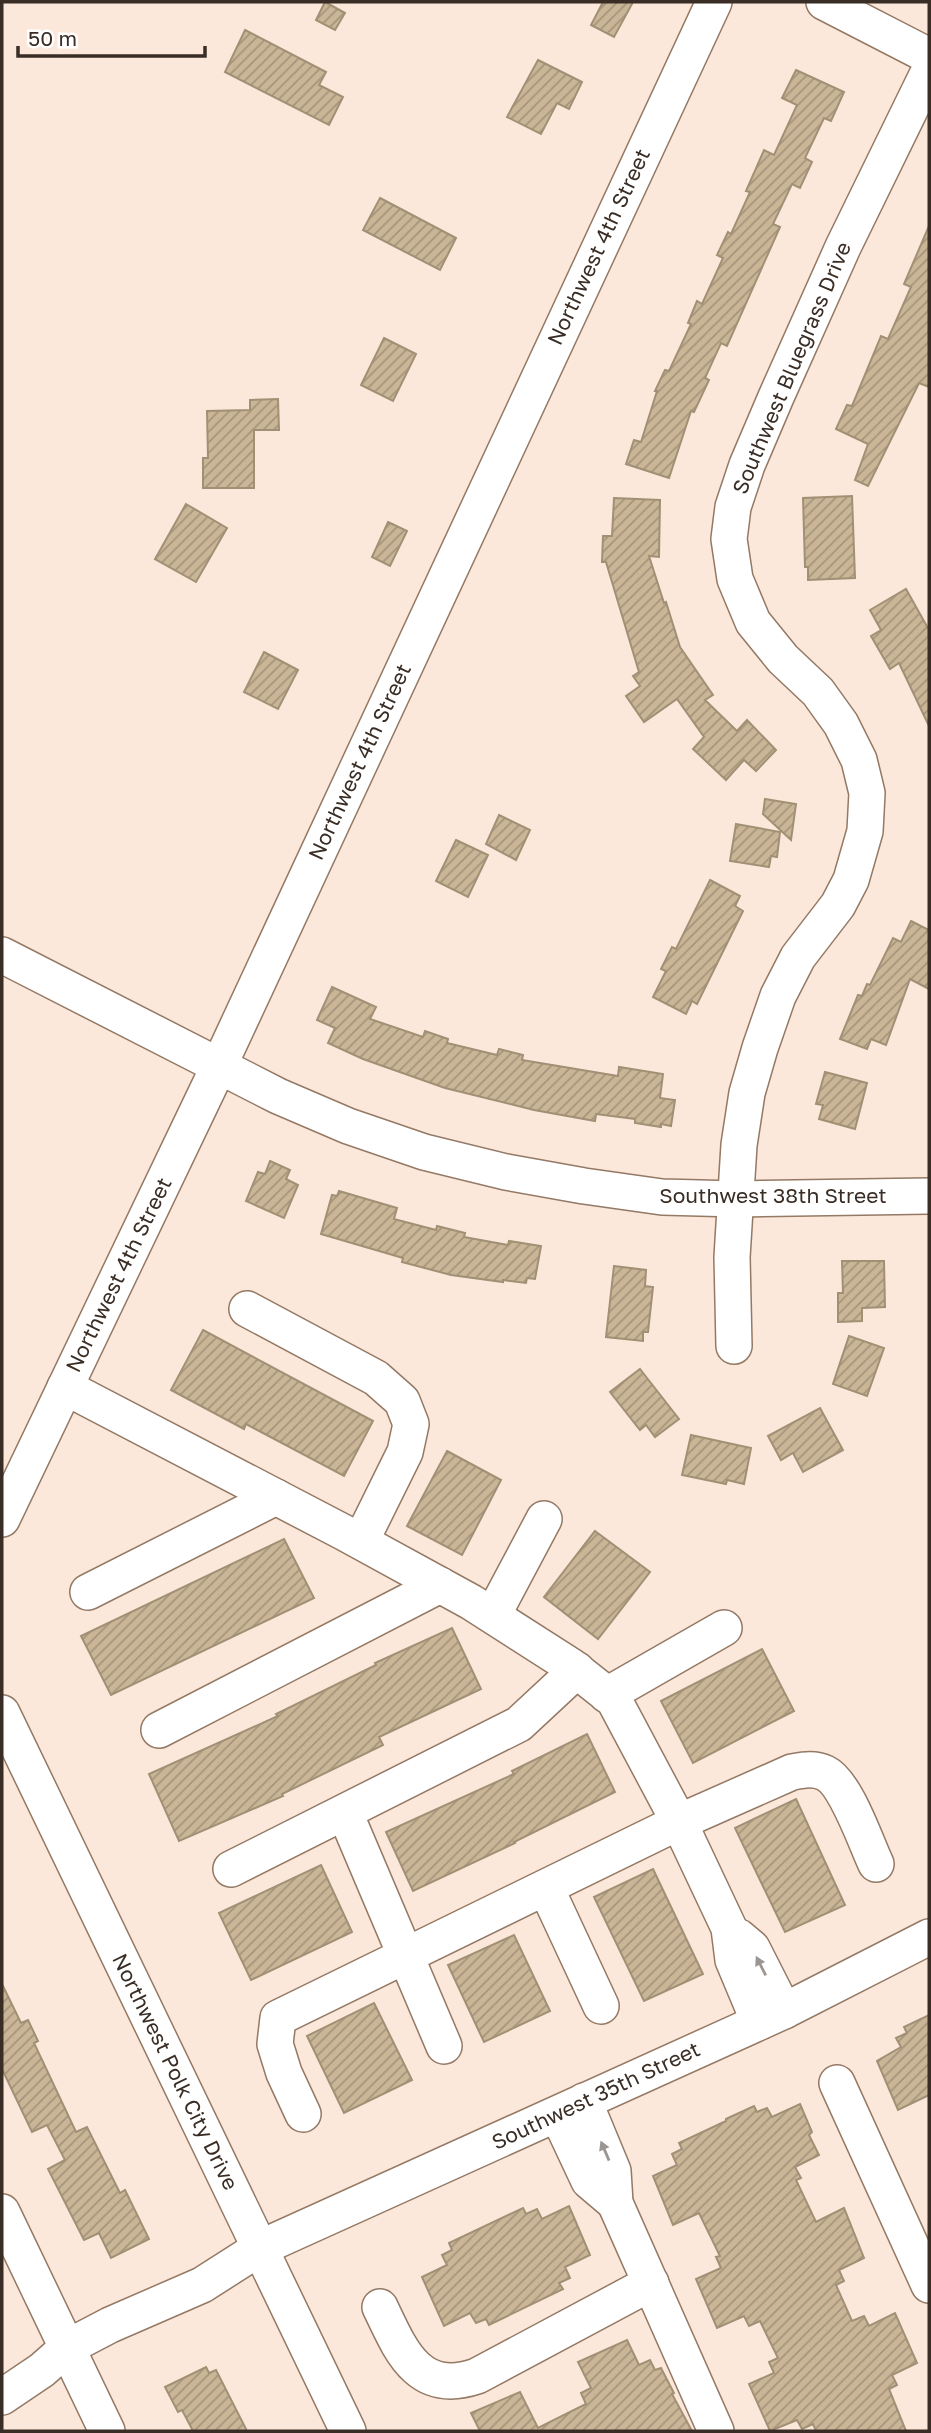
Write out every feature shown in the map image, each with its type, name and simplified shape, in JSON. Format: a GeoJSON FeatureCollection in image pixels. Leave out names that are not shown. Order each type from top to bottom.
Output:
{"type":"FeatureCollection","features":[{"type":"Feature","properties":{"kind":"street","name":"Northwest 4th Street"},"geometry":{"type":"LineString","coordinates":[[2,1519],[218,1068],[714,2]]}},
{"type":"Feature","properties":{"kind":"street"},"geometry":{"type":"LineString","coordinates":[[824,2],[929,56]]}},
{"type":"Feature","properties":{"kind":"street","name":"Southwest Bluegrass Drive"},"geometry":{"type":"LineString","coordinates":[[734,1346],[732,1257],[739,1145],[747,1093],[778,996],[798,957],[838,905],[851,880],[865,831],[867,793],[859,760],[841,724],[818,692],[783,659],[753,622],[736,579],[729,539],[733,507],[752,454],[843,247],[929,71]]}},
{"type":"Feature","properties":{"kind":"street","name":"Southwest 38th Street"},"geometry":{"type":"LineString","coordinates":[[2,956],[218,1068],[348,1126],[424,1152],[506,1172],[662,1197],[737,1199],[929,1196]]}},
{"type":"Feature","properties":{"kind":"street"},"geometry":{"type":"LineString","coordinates":[[247,1309],[376,1378],[402,1401],[411,1424],[405,1452],[360,1541]]}},
{"type":"Feature","properties":{"kind":"street"},"geometry":{"type":"LineString","coordinates":[[65,1387],[360,1541],[493,1615],[577,1670],[614,1700],[679,1822],[729,1928],[752,1948],[772,2016]]}},
{"type":"Feature","properties":{"kind":"street"},"geometry":{"type":"LineString","coordinates":[[88,1592],[276,1497]]}},
{"type":"Feature","properties":{"kind":"street"},"geometry":{"type":"LineString","coordinates":[[493,1615],[544,1519]]}},
{"type":"Feature","properties":{"kind":"street"},"geometry":{"type":"LineString","coordinates":[[159,1730],[440,1586]]}},
{"type":"Feature","properties":{"kind":"street"},"geometry":{"type":"LineString","coordinates":[[607,1695],[724,1628]]}},
{"type":"Feature","properties":{"kind":"street"},"geometry":{"type":"LineString","coordinates":[[231,1870],[519,1724],[577,1670]]}},
{"type":"Feature","properties":{"kind":"street","name":"Northwest Polk City Drive"},"geometry":{"type":"LineString","coordinates":[[2,1713],[348,2431]]}},
{"type":"Feature","properties":{"kind":"street"},"geometry":{"type":"LineString","coordinates":[[303,2114],[284,2073],[275,2044],[278,2018],[679,1822],[792,1772],[809,1769],[827,1774],[843,1791],[876,1864]]}},
{"type":"Feature","properties":{"kind":"street"},"geometry":{"type":"LineString","coordinates":[[345,1813],[444,2046]]}},
{"type":"Feature","properties":{"kind":"street"},"geometry":{"type":"LineString","coordinates":[[546,1888],[601,2006]]}},
{"type":"Feature","properties":{"kind":"street","name":"Southwest 35th Street"},"geometry":{"type":"LineString","coordinates":[[2,2397],[42,2370],[68,2347],[110,2325],[202,2285],[260,2248],[772,2016],[929,1937]]}},
{"type":"Feature","properties":{"kind":"street"},"geometry":{"type":"LineString","coordinates":[[837,2083],[929,2285]]}},
{"type":"Feature","properties":{"kind":"street"},"geometry":{"type":"LineString","coordinates":[[571,2108],[614,2171],[615,2203],[716,2431]]}},
{"type":"Feature","properties":{"kind":"street"},"geometry":{"type":"LineString","coordinates":[[2,2212],[107,2431]]}},
{"type":"Feature","properties":{"kind":"street"},"geometry":{"type":"LineString","coordinates":[[380,2307],[412,2366],[436,2379],[463,2381],[650,2283]]}},
{"type":"Feature","properties":{"kind":"building"},"geometry":{"type":"Polygon","coordinates":[[[325,2],[345,13],[335,30],[316,20],[325,2]]]}},
{"type":"Feature","properties":{"kind":"building"},"geometry":{"type":"Polygon","coordinates":[[[603,2],[633,2],[614,37],[591,25],[603,2]]]}},
{"type":"Feature","properties":{"kind":"building"},"geometry":{"type":"Polygon","coordinates":[[[245,30],[326,72],[319,85],[343,97],[329,125],[225,72],[245,30]]]}},
{"type":"Feature","properties":{"kind":"building"},"geometry":{"type":"Polygon","coordinates":[[[538,60],[582,82],[569,109],[557,103],[541,134],[507,117],[538,60]]]}},
{"type":"Feature","properties":{"kind":"building"},"geometry":{"type":"Polygon","coordinates":[[[796,70],[844,92],[831,121],[824,118],[805,158],[812,162],[800,188],[792,184],[773,224],[780,227],[727,346],[721,343],[705,378],[709,380],[694,412],[691,411],[669,478],[626,464],[634,440],[641,442],[655,391],[665,370],[669,371],[691,324],[688,323],[697,301],[702,304],[723,258],[717,255],[728,232],[731,234],[750,192],[746,191],[764,150],[774,155],[797,105],[782,98],[796,70]]]}},
{"type":"Feature","properties":{"kind":"building"},"geometry":{"type":"Polygon","coordinates":[[[380,198],[456,238],[440,270],[363,230],[380,198]]]}},
{"type":"Feature","properties":{"kind":"building"},"geometry":{"type":"Polygon","coordinates":[[[929,226],[929,387],[919,383],[868,486],[855,480],[868,444],[836,429],[847,405],[852,406],[881,336],[888,339],[911,287],[904,284],[929,226]]]}},
{"type":"Feature","properties":{"kind":"building"},"geometry":{"type":"Polygon","coordinates":[[[384,338],[416,354],[393,401],[361,385],[384,338]]]}},
{"type":"Feature","properties":{"kind":"building"},"geometry":{"type":"Polygon","coordinates":[[[278,399],[279,430],[254,430],[254,488],[203,488],[203,458],[208,458],[207,411],[250,410],[250,400],[278,399]]]}},
{"type":"Feature","properties":{"kind":"building"},"geometry":{"type":"Polygon","coordinates":[[[852,496],[855,578],[808,580],[808,567],[805,567],[803,498],[852,496]]]}},
{"type":"Feature","properties":{"kind":"building"},"geometry":{"type":"Polygon","coordinates":[[[614,498],[660,500],[659,557],[649,556],[664,603],[666,602],[680,647],[713,695],[705,700],[737,731],[747,720],[776,750],[756,771],[744,760],[726,780],[693,749],[704,737],[677,699],[644,722],[626,696],[640,686],[633,676],[639,672],[606,562],[602,562],[603,536],[612,536],[614,498]]]}},
{"type":"Feature","properties":{"kind":"building"},"geometry":{"type":"Polygon","coordinates":[[[186,504],[227,528],[196,582],[155,559],[186,504]]]}},
{"type":"Feature","properties":{"kind":"building"},"geometry":{"type":"Polygon","coordinates":[[[388,522],[407,531],[390,566],[372,557],[388,522]]]}},
{"type":"Feature","properties":{"kind":"building"},"geometry":{"type":"Polygon","coordinates":[[[906,589],[929,630],[929,726],[899,663],[890,669],[871,636],[881,630],[870,610],[906,589]]]}},
{"type":"Feature","properties":{"kind":"building"},"geometry":{"type":"Polygon","coordinates":[[[264,652],[298,670],[278,709],[244,692],[264,652]]]}},
{"type":"Feature","properties":{"kind":"building"},"geometry":{"type":"Polygon","coordinates":[[[765,799],[796,804],[791,840],[763,814],[765,799]]]}},
{"type":"Feature","properties":{"kind":"building"},"geometry":{"type":"Polygon","coordinates":[[[499,815],[530,830],[516,860],[486,844],[499,815]]]}},
{"type":"Feature","properties":{"kind":"building"},"geometry":{"type":"Polygon","coordinates":[[[736,824],[780,832],[777,857],[771,856],[769,867],[730,861],[736,824]]]}},
{"type":"Feature","properties":{"kind":"building"},"geometry":{"type":"Polygon","coordinates":[[[456,840],[488,855],[468,897],[436,881],[456,840]]]}},
{"type":"Feature","properties":{"kind":"building"},"geometry":{"type":"Polygon","coordinates":[[[710,880],[740,896],[735,906],[743,911],[697,1004],[692,1001],[686,1014],[653,997],[666,971],[661,969],[672,947],[676,949],[710,880]]]}},
{"type":"Feature","properties":{"kind":"building"},"geometry":{"type":"Polygon","coordinates":[[[911,921],[929,930],[929,989],[910,979],[886,1045],[871,1039],[867,1049],[840,1039],[858,995],[862,996],[867,984],[870,985],[893,938],[901,942],[911,921]]]}},
{"type":"Feature","properties":{"kind":"building"},"geometry":{"type":"Polygon","coordinates":[[[332,987],[376,1007],[370,1019],[423,1037],[425,1031],[448,1039],[447,1043],[497,1055],[499,1049],[523,1055],[522,1060],[618,1076],[619,1067],[663,1074],[660,1098],[675,1100],[671,1126],[635,1123],[635,1119],[596,1114],[595,1121],[534,1110],[445,1088],[363,1059],[328,1043],[335,1028],[317,1020],[332,987]]]}},
{"type":"Feature","properties":{"kind":"building"},"geometry":{"type":"Polygon","coordinates":[[[825,1072],[867,1083],[855,1129],[819,1119],[823,1105],[816,1104],[825,1072]]]}},
{"type":"Feature","properties":{"kind":"building"},"geometry":{"type":"Polygon","coordinates":[[[270,1161],[290,1170],[286,1179],[298,1185],[284,1218],[246,1201],[258,1172],[265,1174],[270,1161]]]}},
{"type":"Feature","properties":{"kind":"building"},"geometry":{"type":"Polygon","coordinates":[[[339,1191],[397,1208],[394,1219],[436,1230],[437,1226],[465,1233],[464,1237],[508,1245],[509,1241],[541,1246],[535,1279],[527,1278],[526,1283],[503,1282],[451,1275],[402,1262],[403,1258],[321,1234],[332,1195],[337,1196],[339,1191]]]}},
{"type":"Feature","properties":{"kind":"building"},"geometry":{"type":"Polygon","coordinates":[[[842,1261],[884,1261],[885,1307],[862,1308],[862,1321],[838,1322],[838,1293],[843,1293],[842,1261]]]}},
{"type":"Feature","properties":{"kind":"building"},"geometry":{"type":"Polygon","coordinates":[[[614,1266],[646,1270],[645,1286],[653,1287],[648,1332],[643,1332],[643,1341],[606,1337],[614,1266]]]}},
{"type":"Feature","properties":{"kind":"building"},"geometry":{"type":"Polygon","coordinates":[[[203,1330],[373,1421],[344,1476],[246,1424],[244,1429],[171,1390],[203,1330]]]}},
{"type":"Feature","properties":{"kind":"building"},"geometry":{"type":"Polygon","coordinates":[[[849,1336],[884,1348],[867,1396],[833,1384],[849,1336]]]}},
{"type":"Feature","properties":{"kind":"building"},"geometry":{"type":"Polygon","coordinates":[[[640,1369],[679,1419],[655,1437],[646,1425],[640,1430],[610,1392],[640,1369]]]}},
{"type":"Feature","properties":{"kind":"building"},"geometry":{"type":"Polygon","coordinates":[[[820,1408],[843,1450],[803,1472],[793,1453],[781,1460],[768,1436],[820,1408]]]}},
{"type":"Feature","properties":{"kind":"building"},"geometry":{"type":"Polygon","coordinates":[[[691,1435],[751,1448],[744,1484],[727,1480],[726,1484],[682,1475],[691,1435]]]}},
{"type":"Feature","properties":{"kind":"building"},"geometry":{"type":"Polygon","coordinates":[[[447,1451],[501,1480],[462,1555],[407,1526],[447,1451]]]}},
{"type":"Feature","properties":{"kind":"building"},"geometry":{"type":"Polygon","coordinates":[[[595,1531],[650,1572],[598,1639],[544,1597],[595,1531]]]}},
{"type":"Feature","properties":{"kind":"building"},"geometry":{"type":"Polygon","coordinates":[[[284,1539],[314,1598],[111,1695],[81,1636],[284,1539]]]}},
{"type":"Feature","properties":{"kind":"building"},"geometry":{"type":"Polygon","coordinates":[[[452,1628],[481,1689],[379,1737],[383,1745],[282,1794],[283,1796],[179,1841],[149,1774],[278,1716],[276,1714],[376,1665],[375,1663],[452,1628]]]}},
{"type":"Feature","properties":{"kind":"building"},"geometry":{"type":"Polygon","coordinates":[[[762,1649],[794,1711],[693,1763],[661,1701],[762,1649]]]}},
{"type":"Feature","properties":{"kind":"building"},"geometry":{"type":"Polygon","coordinates":[[[587,1734],[615,1792],[413,1891],[386,1832],[514,1774],[512,1771],[587,1734]]]}},
{"type":"Feature","properties":{"kind":"building"},"geometry":{"type":"Polygon","coordinates":[[[796,1799],[845,1905],[785,1932],[735,1828],[796,1799]]]}},
{"type":"Feature","properties":{"kind":"building"},"geometry":{"type":"Polygon","coordinates":[[[321,1865],[352,1932],[251,1980],[219,1913],[321,1865]]]}},
{"type":"Feature","properties":{"kind":"building"},"geometry":{"type":"Polygon","coordinates":[[[653,1869],[703,1974],[644,2001],[594,1897],[653,1869]]]}},
{"type":"Feature","properties":{"kind":"building"},"geometry":{"type":"Polygon","coordinates":[[[514,1935],[550,2011],[484,2042],[448,1965],[514,1935]]]}},
{"type":"Feature","properties":{"kind":"building"},"geometry":{"type":"Polygon","coordinates":[[[2,1984],[21,2023],[28,2020],[38,2041],[34,2043],[76,2132],[87,2127],[120,2193],[125,2190],[149,2239],[111,2258],[99,2233],[84,2240],[48,2169],[65,2160],[47,2125],[32,2132],[2,2069],[2,1984]]]}},
{"type":"Feature","properties":{"kind":"building"},"geometry":{"type":"Polygon","coordinates":[[[374,2003],[412,2080],[344,2113],[307,2036],[374,2003]]]}},
{"type":"Feature","properties":{"kind":"building"},"geometry":{"type":"Polygon","coordinates":[[[929,2015],[929,2095],[898,2110],[877,2061],[901,2047],[896,2038],[907,2033],[904,2027],[929,2015]]]}},
{"type":"Feature","properties":{"kind":"building"},"geometry":{"type":"Polygon","coordinates":[[[800,2104],[812,2132],[809,2135],[819,2155],[795,2167],[801,2178],[796,2180],[816,2222],[844,2208],[864,2258],[839,2270],[844,2281],[836,2285],[852,2321],[864,2316],[869,2326],[895,2313],[917,2363],[892,2375],[897,2385],[889,2389],[906,2431],[816,2431],[813,2424],[802,2429],[797,2420],[770,2431],[749,2384],[774,2373],[769,2362],[778,2358],[760,2321],[749,2326],[744,2316],[717,2328],[696,2279],[721,2268],[716,2257],[720,2256],[699,2213],[673,2225],[653,2176],[677,2165],[672,2154],[682,2149],[679,2143],[726,2119],[754,2106],[757,2112],[767,2108],[772,2117],[800,2104]]]}},
{"type":"Feature","properties":{"kind":"building"},"geometry":{"type":"Polygon","coordinates":[[[569,2206],[590,2255],[565,2267],[570,2278],[559,2283],[563,2289],[489,2325],[486,2319],[476,2323],[470,2313],[444,2326],[422,2277],[447,2265],[442,2255],[452,2250],[449,2243],[523,2208],[526,2214],[537,2209],[542,2219],[569,2206]]]}},
{"type":"Feature","properties":{"kind":"building"},"geometry":{"type":"Polygon","coordinates":[[[627,2340],[639,2365],[650,2360],[655,2370],[661,2368],[692,2431],[480,2431],[471,2413],[520,2392],[538,2428],[586,2404],[581,2393],[591,2388],[578,2362],[627,2340]]]}},
{"type":"Feature","properties":{"kind":"building"},"geometry":{"type":"Polygon","coordinates":[[[206,2367],[209,2373],[216,2370],[247,2431],[193,2431],[182,2410],[178,2412],[165,2387],[206,2367]]]}}]}
